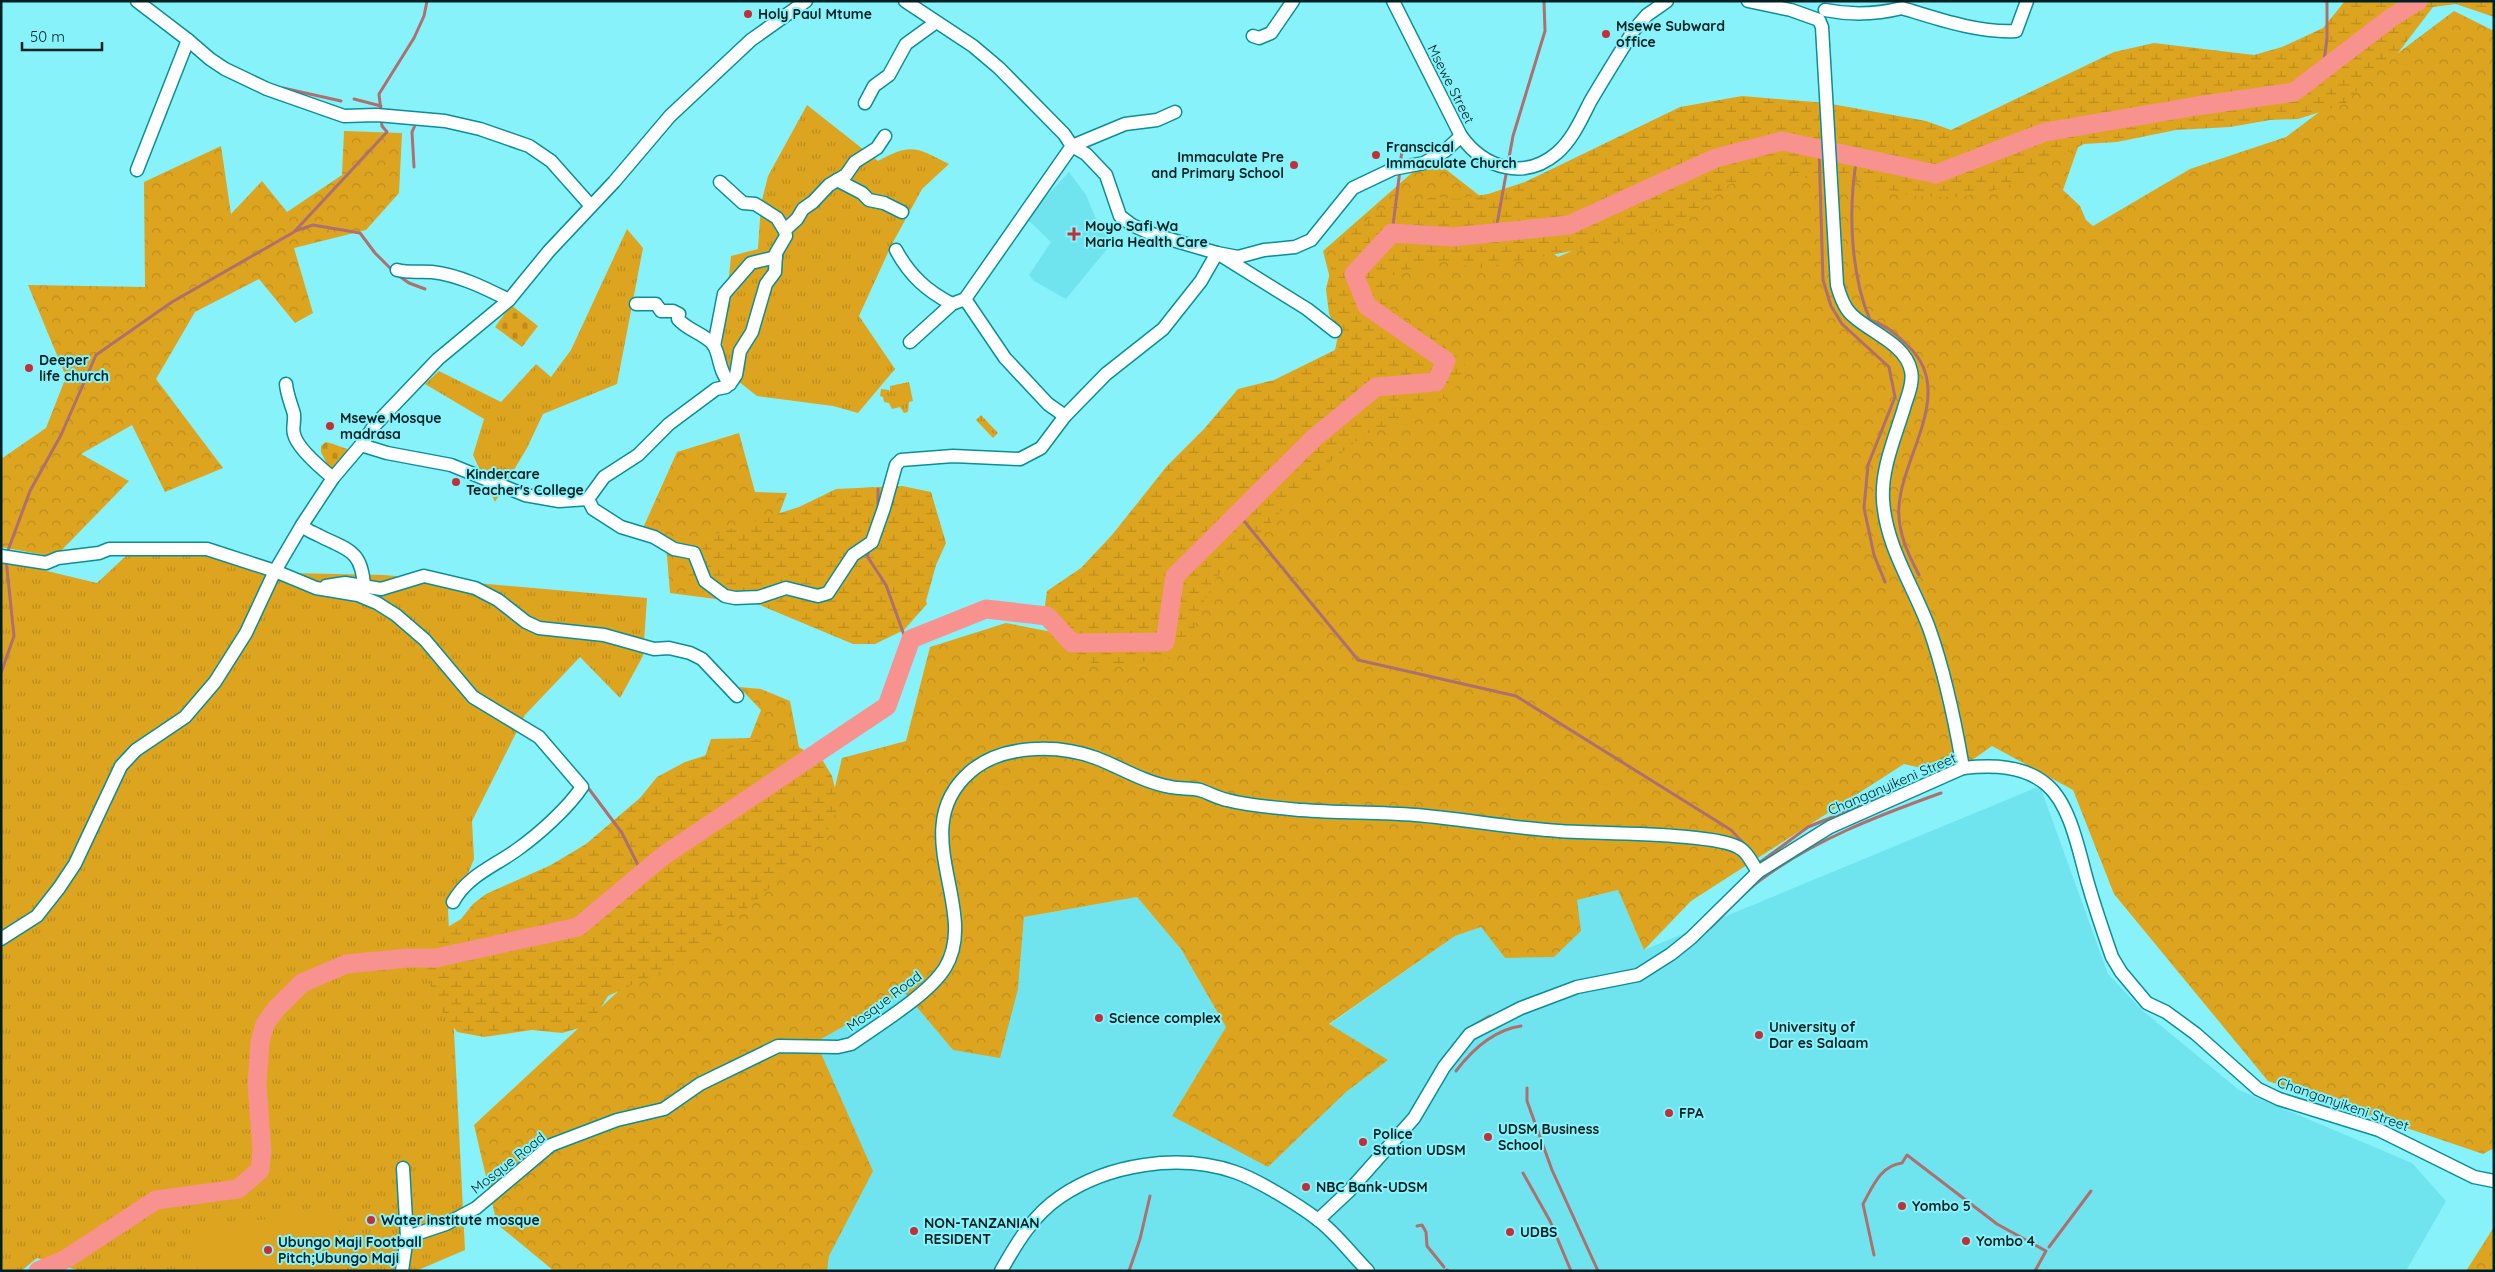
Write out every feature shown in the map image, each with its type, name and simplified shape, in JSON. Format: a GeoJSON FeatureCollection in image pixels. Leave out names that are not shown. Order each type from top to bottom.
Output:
{"type":"FeatureCollection","features":[{"type":"Feature","properties":{"kind":"street"},"geometry":{"type":"LineString","coordinates":[[137,1],[188,40],[197,50],[225,69],[267,89],[344,116],[377,115],[444,121],[480,129],[529,146],[551,161],[591,206]]}},
{"type":"Feature","properties":{"kind":"street"},"geometry":{"type":"LineString","coordinates":[[1,939],[37,916],[59,888],[75,864],[122,766],[136,750],[185,716],[210,688],[246,633],[275,571],[302,525],[333,478],[361,445],[374,426],[438,359],[508,300],[549,251],[675,110],[751,40],[806,1]]}},
{"type":"Feature","properties":{"kind":"street"},"geometry":{"type":"LineString","coordinates":[[905,1],[974,46],[995,64],[1064,134],[1072,146],[1086,154],[1106,174],[1120,216],[1132,226],[1152,234],[1217,253],[1238,257],[1264,250],[1295,247],[1311,240],[1353,188],[1393,169],[1424,164],[1445,151],[1461,136]]}},
{"type":"Feature","properties":{"kind":"street"},"geometry":{"type":"LineString","coordinates":[[1253,36],[1259,38],[1271,33],[1293,1]]}},
{"type":"Feature","properties":{"kind":"street","name":"Msewe Street"},"geometry":{"type":"LineString","coordinates":[[1393,1],[1461,136],[1469,148],[1498,166],[1514,170],[1546,161],[1568,141],[1634,30],[1647,15],[1667,1]]}},
{"type":"Feature","properties":{"kind":"street"},"geometry":{"type":"LineString","coordinates":[[1748,1],[1791,10],[1823,10],[1853,14],[1902,8],[1977,28],[2007,31],[2016,31],[2027,1]]}},
{"type":"Feature","properties":{"kind":"street"},"geometry":{"type":"LineString","coordinates":[[1823,10],[1822,27],[1837,285],[1842,300],[1851,314],[1894,345],[1905,357],[1912,371],[1909,393],[1886,467],[1883,501],[1892,546],[1928,627],[1942,669],[1963,768]]}},
{"type":"Feature","properties":{"kind":"street"},"geometry":{"type":"LineString","coordinates":[[865,103],[874,86],[889,74],[906,44],[936,23]]}},
{"type":"Feature","properties":{"kind":"street"},"geometry":{"type":"LineString","coordinates":[[137,170],[188,40]]}},
{"type":"Feature","properties":{"kind":"street"},"geometry":{"type":"LineString","coordinates":[[910,342],[952,304],[965,299],[1072,146],[1125,124],[1157,120],[1175,112]]}},
{"type":"Feature","properties":{"kind":"street"},"geometry":{"type":"LineString","coordinates":[[785,231],[798,219],[803,209],[813,202],[829,185],[846,175],[855,162],[877,148],[885,136]]}},
{"type":"Feature","properties":{"kind":"street"},"geometry":{"type":"LineString","coordinates":[[837,180],[862,193],[869,200],[884,202],[902,212]]}},
{"type":"Feature","properties":{"kind":"street"},"geometry":{"type":"LineString","coordinates":[[588,499],[604,477],[638,455],[669,424],[716,389],[730,384],[736,375],[740,353],[752,332],[766,284],[775,272],[779,245],[786,236],[777,218],[755,204],[745,204],[729,192],[720,182]]}},
{"type":"Feature","properties":{"kind":"street"},"geometry":{"type":"LineString","coordinates":[[896,250],[911,275],[925,288],[952,304]]}},
{"type":"Feature","properties":{"kind":"street"},"geometry":{"type":"LineString","coordinates":[[1217,253],[1307,309],[1335,331]]}},
{"type":"Feature","properties":{"kind":"street"},"geometry":{"type":"LineString","coordinates":[[588,499],[593,508],[621,527],[654,537],[674,550],[694,553],[705,581],[725,596],[734,598],[759,597],[786,588],[818,596],[828,593],[853,556],[872,542],[896,465],[901,460],[953,456],[1020,459],[1041,448],[1066,416],[1106,374],[1163,329],[1202,281],[1217,253]]}},
{"type":"Feature","properties":{"kind":"street"},"geometry":{"type":"LineString","coordinates":[[730,384],[720,369],[714,346],[724,294],[751,263],[776,257]]}},
{"type":"Feature","properties":{"kind":"street"},"geometry":{"type":"LineString","coordinates":[[397,270],[409,273],[431,272],[444,274],[485,287],[508,300]]}},
{"type":"Feature","properties":{"kind":"street"},"geometry":{"type":"LineString","coordinates":[[965,299],[1005,358],[1048,404],[1066,416]]}},
{"type":"Feature","properties":{"kind":"street"},"geometry":{"type":"LineString","coordinates":[[636,304],[649,306],[654,304],[661,311],[676,312],[682,324],[696,330],[714,346]]}},
{"type":"Feature","properties":{"kind":"street"},"geometry":{"type":"LineString","coordinates":[[286,384],[287,398],[294,415],[293,433],[296,441],[315,463],[333,478]]}},
{"type":"Feature","properties":{"kind":"street"},"geometry":{"type":"LineString","coordinates":[[361,445],[387,453],[451,465],[525,495],[559,501],[588,499]]}},
{"type":"Feature","properties":{"kind":"street"},"geometry":{"type":"LineString","coordinates":[[302,525],[306,530],[345,546],[360,566],[364,587]]}},
{"type":"Feature","properties":{"kind":"street"},"geometry":{"type":"LineString","coordinates":[[1,556],[46,562],[109,549],[207,549],[275,571],[316,588],[358,595],[396,615],[435,651],[473,697],[538,737],[582,787],[550,821],[518,849],[467,883],[453,902]]}},
{"type":"Feature","properties":{"kind":"street"},"geometry":{"type":"LineString","coordinates":[[316,588],[345,583],[381,589],[424,576],[475,588],[492,596],[526,622],[540,628],[604,635],[654,649],[669,648],[690,653],[702,659],[737,696]]}},
{"type":"Feature","properties":{"kind":"street","name":"Mosque Road"},"geometry":{"type":"LineString","coordinates":[[407,1237],[446,1224],[476,1208],[551,1145],[617,1120],[664,1109],[700,1084],[778,1046],[838,1047],[852,1044],[935,982],[950,957],[954,932],[952,902],[940,830],[950,802],[959,784],[970,772],[990,760],[1019,751],[1065,750],[1094,758],[1170,787],[1198,790],[1227,800],[1288,809],[1415,815],[1558,831],[1680,837],[1726,843],[1741,849],[1758,872]]}},
{"type":"Feature","properties":{"kind":"street","name":"Changanyikeni Street"},"geometry":{"type":"LineString","coordinates":[[1318,1220],[1349,1192],[1414,1118],[1444,1067],[1470,1034],[1521,1008],[1577,987],[1638,974],[1671,954],[1691,938],[1758,872],[1830,827],[1963,768],[2007,767],[2028,773],[2048,786],[2070,824],[2112,957],[2121,972],[2147,1003],[2166,1012],[2196,1034],[2251,1084],[2279,1099],[2379,1130],[2474,1177],[2494,1181]]}},
{"type":"Feature","properties":{"kind":"street"},"geometry":{"type":"LineString","coordinates":[[1002,1271],[1031,1224],[1059,1197],[1090,1181],[1124,1168],[1178,1163],[1235,1172],[1260,1184],[1318,1220],[1364,1269]]}},
{"type":"Feature","properties":{"kind":"street"},"geometry":{"type":"LineString","coordinates":[[402,1271],[407,1237],[403,1168]]}},
{"type":"Feature","properties":{"kind":"shaded area","name":"Moyo Safi Wa Maria Health Care"},"geometry":{"type":"Polygon","coordinates":[[[1069,172],[1086,195],[1099,226],[1112,243],[1066,299],[1034,281],[1029,275],[1051,242],[1026,218],[1069,172]]]}},
{"type":"Feature","properties":{"kind":"shaded area","name":"University of Dar es Salaam"},"geometry":{"type":"Polygon","coordinates":[[[2040,786],[2108,974],[2143,1011],[2239,1090],[2412,1163],[2446,1201],[2406,1271],[827,1271],[829,1257],[816,1042],[904,992],[953,1050],[1018,989],[1024,917],[1137,897],[1181,949],[1226,1027],[1172,1116],[1346,1092],[1387,1060],[1329,1025],[1455,936],[1481,927],[1505,958],[1577,900],[1618,890],[1644,950],[2040,786]]]}},
{"type":"Feature","properties":{"kind":"green space"},"geometry":{"type":"Polygon","coordinates":[[[2345,1],[2494,1],[2494,17],[2456,4],[2433,7],[2398,53],[2368,78],[2345,104],[2298,119],[2270,120],[2230,127],[2176,130],[2117,142],[2084,144],[2040,166],[2005,188],[1960,197],[1912,196],[1860,182],[1819,182],[1773,167],[1728,185],[1685,223],[1621,242],[1480,268],[1444,262],[1428,264],[1388,277],[1383,293],[1389,308],[1401,318],[1436,337],[1451,353],[1464,361],[1466,374],[1459,385],[1441,399],[1423,407],[1402,422],[1365,434],[1315,474],[1253,542],[1222,569],[1200,608],[1193,634],[1172,658],[1103,666],[1083,660],[1048,621],[1045,605],[1047,591],[1081,568],[1112,535],[1167,466],[1204,429],[1238,389],[1274,380],[1335,350],[1339,331],[1329,314],[1326,289],[1331,268],[1344,236],[1382,210],[1433,197],[1457,199],[1488,194],[1525,182],[1680,107],[1742,96],[1826,103],[1926,121],[1951,130],[2114,52],[2154,43],[2254,55],[2282,47],[2323,28],[2345,1]]]}},
{"type":"Feature","properties":{"kind":"green space"},"geometry":{"type":"Polygon","coordinates":[[[2454,11],[2494,31],[2494,1148],[2483,1154],[2268,1081],[2114,894],[2073,790],[1992,746],[1951,775],[1904,764],[1691,901],[1644,950],[1618,890],[1577,900],[1581,931],[1554,957],[1505,958],[1481,927],[1455,936],[1329,1024],[1388,1060],[1346,1092],[1268,1167],[1172,1116],[1226,1027],[1181,949],[1137,897],[1024,917],[1018,989],[1000,1058],[953,1050],[904,992],[816,1042],[873,1171],[829,1256],[827,1271],[554,1271],[497,1224],[474,1125],[834,791],[842,758],[906,741],[930,647],[1006,623],[1088,639],[1349,353],[1323,251],[1430,157],[1558,257],[1782,160],[2083,133],[2063,190],[2080,206],[2086,220],[2093,226],[2190,169],[2286,137],[2454,11]]]}},
{"type":"Feature","properties":{"kind":"green space"},"geometry":{"type":"Polygon","coordinates":[[[807,105],[878,161],[899,151],[914,149],[949,164],[922,189],[891,246],[859,316],[895,369],[858,413],[833,406],[757,396],[720,367],[731,256],[758,249],[761,204],[768,176],[807,105]]]}},
{"type":"Feature","properties":{"kind":"green space"},"geometry":{"type":"Polygon","coordinates":[[[344,131],[402,133],[399,193],[366,230],[294,248],[313,313],[295,323],[259,279],[195,312],[156,379],[223,468],[165,492],[132,425],[81,454],[129,481],[55,557],[1,547],[1,459],[46,428],[66,377],[28,285],[145,287],[144,182],[221,146],[231,214],[262,181],[287,212],[342,175],[344,131]]]}},
{"type":"Feature","properties":{"kind":"green space"},"geometry":{"type":"Polygon","coordinates":[[[627,229],[643,248],[617,384],[543,414],[527,448],[495,502],[473,455],[484,419],[425,384],[439,371],[501,402],[536,364],[551,377],[571,350],[627,229]]]}},
{"type":"Feature","properties":{"kind":"green space"},"geometry":{"type":"Polygon","coordinates":[[[511,305],[538,326],[522,347],[495,327],[511,305]]]}},
{"type":"Feature","properties":{"kind":"green space"},"geometry":{"type":"Polygon","coordinates":[[[909,382],[913,401],[909,402],[908,412],[904,413],[900,407],[892,409],[889,403],[884,402],[883,397],[880,396],[881,389],[889,390],[890,392],[890,386],[909,382]]]}},
{"type":"Feature","properties":{"kind":"green space"},"geometry":{"type":"Polygon","coordinates":[[[981,415],[998,433],[993,438],[976,420],[981,415]]]}},
{"type":"Feature","properties":{"kind":"green space"},"geometry":{"type":"Polygon","coordinates":[[[739,433],[755,492],[787,493],[746,603],[670,593],[666,544],[643,528],[677,452],[739,433]]]}},
{"type":"Feature","properties":{"kind":"green space"},"geometry":{"type":"Polygon","coordinates":[[[326,442],[355,451],[332,474],[321,452],[321,446],[326,442]]]}},
{"type":"Feature","properties":{"kind":"green space"},"geometry":{"type":"Polygon","coordinates":[[[902,486],[931,492],[946,543],[936,565],[926,601],[927,604],[904,630],[875,644],[853,644],[755,603],[734,596],[703,591],[686,576],[694,551],[705,537],[799,507],[836,489],[902,486]]]}},
{"type":"Feature","properties":{"kind":"green space"},"geometry":{"type":"Polygon","coordinates":[[[156,545],[289,573],[384,575],[647,598],[643,656],[620,698],[580,657],[525,715],[472,821],[474,859],[465,881],[448,910],[465,1250],[416,1271],[80,1271],[37,1258],[21,1271],[1,1271],[1,560],[97,583],[127,555],[156,545]]]}},
{"type":"Feature","properties":{"kind":"green space"},"geometry":{"type":"Polygon","coordinates":[[[739,687],[761,689],[790,701],[801,758],[699,774],[711,739],[750,738],[761,710],[739,687]]]}},
{"type":"Feature","properties":{"kind":"green space"},"geometry":{"type":"Polygon","coordinates":[[[758,739],[795,745],[823,761],[832,776],[839,805],[823,841],[789,869],[754,903],[689,952],[660,972],[608,996],[590,1025],[562,1033],[532,1030],[484,1037],[457,1032],[433,999],[427,966],[438,933],[461,919],[473,904],[486,894],[551,865],[586,844],[640,798],[657,777],[685,762],[758,739]]]}},
{"type":"Feature","properties":{"kind":"green space","name":"Ubungo Maji Football Pitch;Ubungo Maji"},"geometry":{"type":"Polygon","coordinates":[[[336,1210],[344,1271],[198,1271],[192,1229],[336,1210]]]}},
{"type":"Feature","properties":{"kind":"green space"},"geometry":{"type":"Polygon","coordinates":[[[2494,1227],[2494,1271],[2466,1271],[2494,1227]]]}},
{"type":"Feature","properties":{"kind":"waterway"},"geometry":{"type":"LineString","coordinates":[[381,112],[379,94],[414,38],[424,16],[427,1]]}},
{"type":"Feature","properties":{"kind":"waterway"},"geometry":{"type":"LineString","coordinates":[[1508,163],[1513,136],[1545,31],[1544,1]]}},
{"type":"Feature","properties":{"kind":"waterway"},"geometry":{"type":"LineString","coordinates":[[2323,70],[2327,38],[2327,1]]}},
{"type":"Feature","properties":{"kind":"waterway"},"geometry":{"type":"LineString","coordinates":[[38,1271],[66,1259],[156,1200],[238,1189],[260,1170],[262,1151],[257,1084],[260,1042],[265,1024],[276,1009],[302,983],[346,964],[408,958],[436,958],[578,927],[663,856],[887,706],[911,639],[986,609],[1047,616],[1072,643],[1165,642],[1175,576],[1313,439],[1376,387],[1436,382],[1446,361],[1367,306],[1354,274],[1392,233],[1453,237],[1569,225],[1716,158],[1782,141],[1936,174],[2045,132],[2197,106],[2294,92],[2392,17],[2418,1]]}},
{"type":"Feature","properties":{"kind":"waterway"},"geometry":{"type":"LineString","coordinates":[[283,88],[341,101]]}},
{"type":"Feature","properties":{"kind":"waterway"},"geometry":{"type":"LineString","coordinates":[[354,99],[381,106]]}},
{"type":"Feature","properties":{"kind":"waterway"},"geometry":{"type":"LineString","coordinates":[[7,553],[30,491],[61,435],[96,355],[172,302],[294,232],[387,132],[382,126],[381,118]]}},
{"type":"Feature","properties":{"kind":"waterway"},"geometry":{"type":"LineString","coordinates":[[414,167],[412,132],[417,121]]}},
{"type":"Feature","properties":{"kind":"waterway"},"geometry":{"type":"LineString","coordinates":[[1400,164],[1403,145]]}},
{"type":"Feature","properties":{"kind":"waterway"},"geometry":{"type":"LineString","coordinates":[[1819,149],[1823,280],[1831,306],[1842,324],[1889,367],[1895,397],[1868,465],[1864,508],[1874,555],[1885,582]]}},
{"type":"Feature","properties":{"kind":"waterway"},"geometry":{"type":"LineString","coordinates":[[1857,157],[1852,197],[1852,218],[1855,261],[1863,302],[1870,320],[1886,327],[1907,345],[1921,363],[1927,382],[1927,402],[1923,422],[1909,465],[1899,506],[1900,524],[1907,551],[1919,575]]}},
{"type":"Feature","properties":{"kind":"waterway"},"geometry":{"type":"LineString","coordinates":[[1495,235],[1507,169]]}},
{"type":"Feature","properties":{"kind":"waterway"},"geometry":{"type":"LineString","coordinates":[[1392,233],[1400,170]]}},
{"type":"Feature","properties":{"kind":"waterway"},"geometry":{"type":"LineString","coordinates":[[295,231],[313,225],[360,233],[375,253],[394,272]]}},
{"type":"Feature","properties":{"kind":"waterway"},"geometry":{"type":"LineString","coordinates":[[399,276],[409,283],[425,289]]}},
{"type":"Feature","properties":{"kind":"waterway"},"geometry":{"type":"LineString","coordinates":[[878,489],[878,508]]}},
{"type":"Feature","properties":{"kind":"waterway"},"geometry":{"type":"LineString","coordinates":[[1239,515],[1358,660],[1516,696],[1731,830],[1746,846]]}},
{"type":"Feature","properties":{"kind":"waterway"},"geometry":{"type":"LineString","coordinates":[[870,548],[867,556],[886,585],[908,646]]}},
{"type":"Feature","properties":{"kind":"waterway"},"geometry":{"type":"LineString","coordinates":[[1,673],[14,636],[6,559]]}},
{"type":"Feature","properties":{"kind":"waterway"},"geometry":{"type":"LineString","coordinates":[[589,789],[622,833],[642,873]]}},
{"type":"Feature","properties":{"kind":"waterway"},"geometry":{"type":"LineString","coordinates":[[1710,928],[1759,881],[1802,853],[1870,820],[1941,793]]}},
{"type":"Feature","properties":{"kind":"waterway"},"geometry":{"type":"LineString","coordinates":[[1757,860],[1759,863],[1808,827],[1889,794]]}},
{"type":"Feature","properties":{"kind":"waterway"},"geometry":{"type":"LineString","coordinates":[[1473,1026],[1490,1016]]}},
{"type":"Feature","properties":{"kind":"waterway"},"geometry":{"type":"LineString","coordinates":[[1456,1071],[1484,1042],[1511,1028],[1521,1026]]}},
{"type":"Feature","properties":{"kind":"waterway"},"geometry":{"type":"LineString","coordinates":[[1454,1045],[1466,1031]]}},
{"type":"Feature","properties":{"kind":"waterway"},"geometry":{"type":"LineString","coordinates":[[1527,1088],[1527,1101],[1552,1170],[1598,1271]]}},
{"type":"Feature","properties":{"kind":"waterway"},"geometry":{"type":"LineString","coordinates":[[1874,1255],[1863,1204],[1878,1178],[1888,1168],[1902,1163],[1907,1155],[1997,1224],[2046,1251],[2035,1271]]}},
{"type":"Feature","properties":{"kind":"waterway"},"geometry":{"type":"LineString","coordinates":[[1523,1173],[1550,1221],[1571,1271]]}},
{"type":"Feature","properties":{"kind":"waterway"},"geometry":{"type":"LineString","coordinates":[[2049,1247],[2091,1191]]}},
{"type":"Feature","properties":{"kind":"waterway"},"geometry":{"type":"LineString","coordinates":[[1129,1271],[1140,1239],[1150,1196]]}},
{"type":"Feature","properties":{"kind":"waterway"},"geometry":{"type":"LineString","coordinates":[[1417,1226],[1422,1225],[1426,1232],[1427,1246],[1444,1267]]}},
{"type":"Feature","properties":{"kind":"place","name":"Holy Paul Mtume"},"geometry":{"type":"Point","coordinates":[748,14]}},
{"type":"Feature","properties":{"kind":"place","name":"Msewe Subward office"},"geometry":{"type":"Point","coordinates":[1606,34]}},
{"type":"Feature","properties":{"kind":"place","name":"Franscical Immaculate Church"},"geometry":{"type":"Point","coordinates":[1376,155]}},
{"type":"Feature","properties":{"kind":"place","name":"Immaculate Pre and Primary School"},"geometry":{"type":"Point","coordinates":[1294,165]}},
{"type":"Feature","properties":{"kind":"place","name":"Moyo Safi Wa Maria Health Care"},"geometry":{"type":"Point","coordinates":[1074,234]}},
{"type":"Feature","properties":{"kind":"place","name":"Deeper life church"},"geometry":{"type":"Point","coordinates":[29,368]}},
{"type":"Feature","properties":{"kind":"place","name":"Msewe Mosque madrasa"},"geometry":{"type":"Point","coordinates":[330,426]}},
{"type":"Feature","properties":{"kind":"place","name":"Kindercare Teacher's College"},"geometry":{"type":"Point","coordinates":[456,482]}},
{"type":"Feature","properties":{"kind":"place","name":"Science complex"},"geometry":{"type":"Point","coordinates":[1099,1018]}},
{"type":"Feature","properties":{"kind":"place","name":"University of Dar es Salaam"},"geometry":{"type":"Point","coordinates":[1759,1035]}},
{"type":"Feature","properties":{"kind":"place","name":"FPA"},"geometry":{"type":"Point","coordinates":[1669,1113]}},
{"type":"Feature","properties":{"kind":"place","name":"UDSM Business School"},"geometry":{"type":"Point","coordinates":[1488,1137]}},
{"type":"Feature","properties":{"kind":"place","name":"Police Station UDSM"},"geometry":{"type":"Point","coordinates":[1363,1142]}},
{"type":"Feature","properties":{"kind":"place","name":"NBC Bank-UDSM"},"geometry":{"type":"Point","coordinates":[1306,1187]}},
{"type":"Feature","properties":{"kind":"place","name":"Yombo 5"},"geometry":{"type":"Point","coordinates":[1902,1206]}},
{"type":"Feature","properties":{"kind":"place","name":"Water institute mosque"},"geometry":{"type":"Point","coordinates":[371,1220]}},
{"type":"Feature","properties":{"kind":"place","name":"NON-TANZANIAN RESIDENT"},"geometry":{"type":"Point","coordinates":[914,1231]}},
{"type":"Feature","properties":{"kind":"place","name":"UDBS"},"geometry":{"type":"Point","coordinates":[1510,1232]}},
{"type":"Feature","properties":{"kind":"place","name":"Yombo 4"},"geometry":{"type":"Point","coordinates":[1966,1241]}},
{"type":"Feature","properties":{"kind":"place","name":"Ubungo Maji Football Pitch;Ubungo Maji"},"geometry":{"type":"Point","coordinates":[268,1250]}}]}
